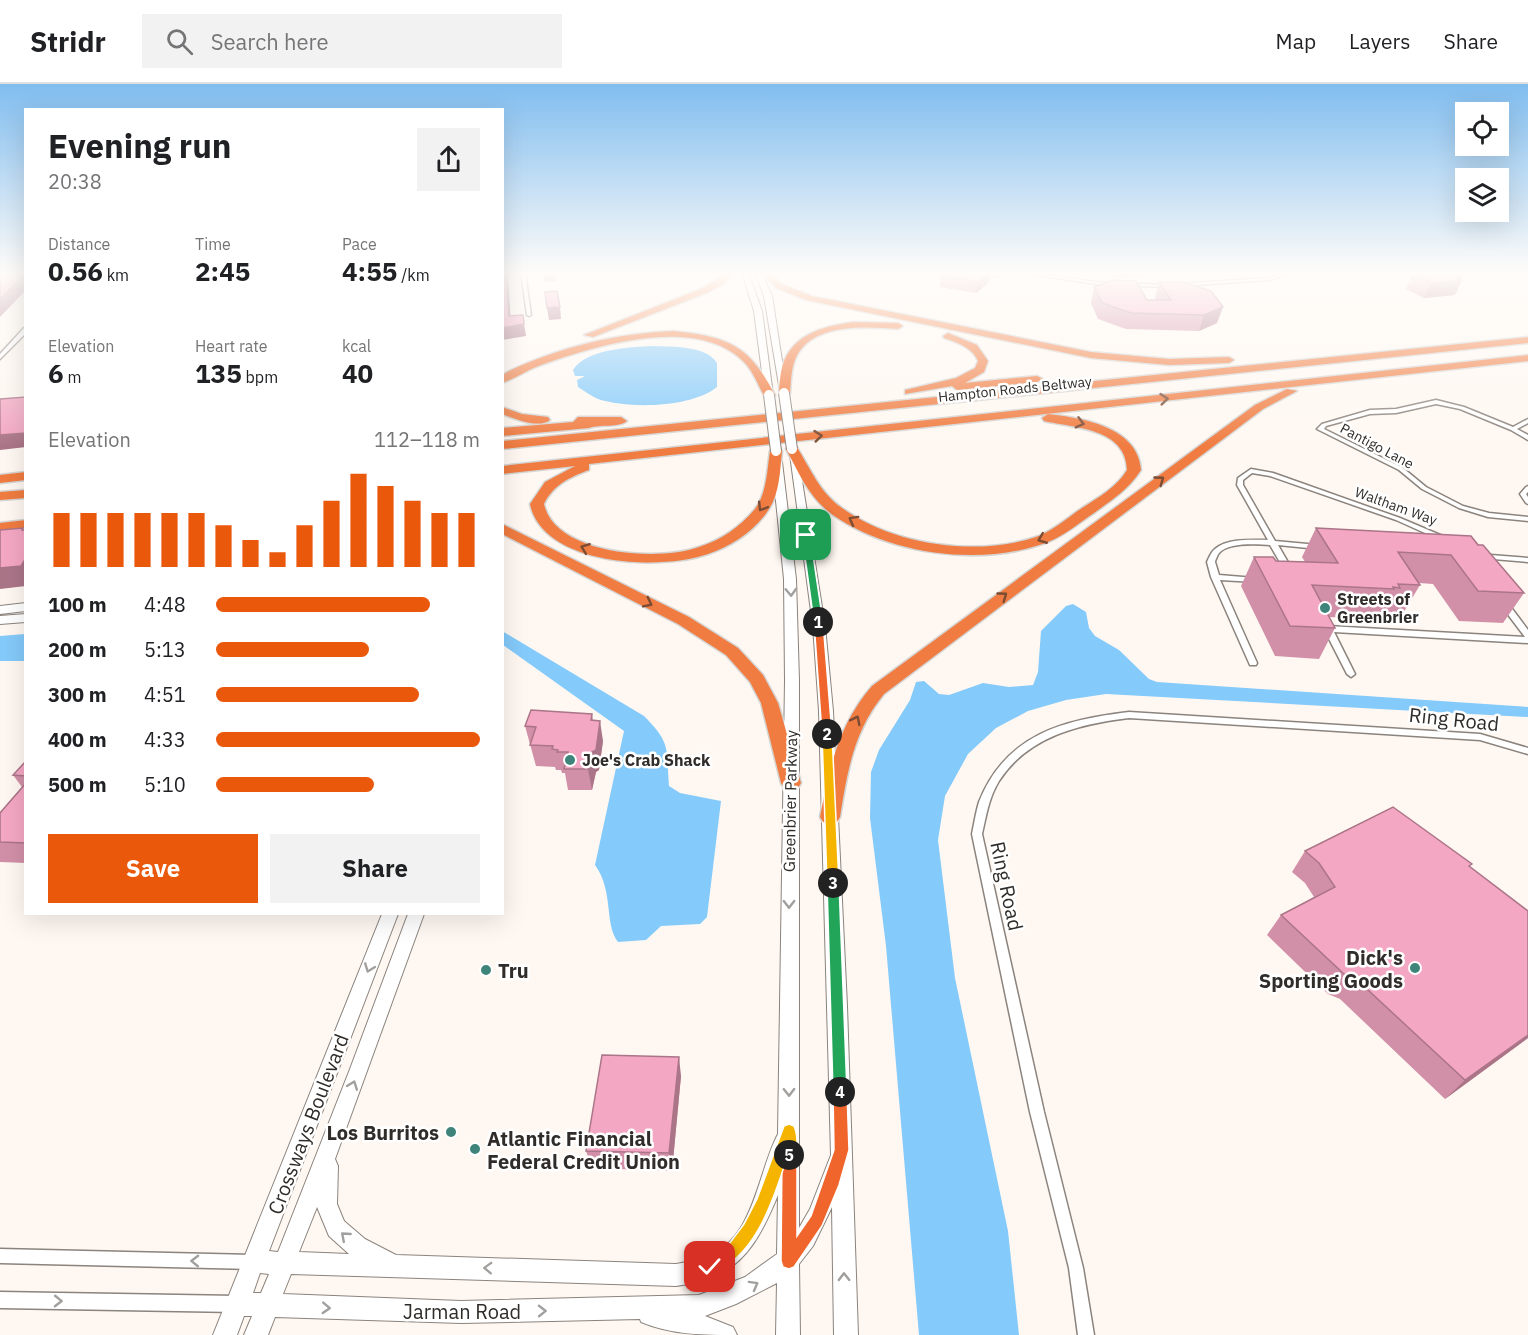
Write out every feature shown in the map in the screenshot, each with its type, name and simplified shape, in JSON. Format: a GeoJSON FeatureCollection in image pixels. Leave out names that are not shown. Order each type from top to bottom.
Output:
{"type":"FeatureCollection","features":[{"type":"Feature","properties":{"kind":"highway"},"geometry":{"type":"LineString","coordinates":[[504,366],[599,330]]}},
{"type":"Feature","properties":{"kind":"highway"},"geometry":{"type":"LineString","coordinates":[[784,393],[788,365],[795,350],[814,336],[831,330]]}},
{"type":"Feature","properties":{"kind":"highway"},"geometry":{"type":"LineString","coordinates":[[909,392],[968,378],[980,370],[982,357],[968,343],[921,330]]}},
{"type":"Feature","properties":{"kind":"highway"},"geometry":{"type":"LineString","coordinates":[[965,330],[1069,352],[1149,361],[1229,360]]}},
{"type":"Feature","properties":{"kind":"highway"},"geometry":{"type":"LineString","coordinates":[[504,432],[1528,331]]}},
{"type":"Feature","properties":{"kind":"highway"},"geometry":{"type":"LineString","coordinates":[[504,379],[521,370],[596,343],[629,337],[671,336],[713,342],[741,354],[754,367],[769,395]]}},
{"type":"Feature","properties":{"kind":"highway"},"geometry":{"type":"LineString","coordinates":[[504,445],[1528,338]]}},
{"type":"Feature","properties":{"kind":"highway","name":"Hampton Roads Beltway"},"geometry":{"type":"LineString","coordinates":[[504,441],[1528,338]]}},
{"type":"Feature","properties":{"kind":"highway","name":"Hampton Roads Beltway"},"geometry":{"type":"LineString","coordinates":[[504,454],[1528,352]]}},
{"type":"Feature","properties":{"kind":"highway"},"geometry":{"type":"LineString","coordinates":[[504,470],[1528,358]]}},
{"type":"Feature","properties":{"kind":"highway"},"geometry":{"type":"LineString","coordinates":[[830,817],[840,757],[854,722],[878,690],[1259,407],[1296,390],[1354,378]]}},
{"type":"Feature","properties":{"kind":"highway"},"geometry":{"type":"LineString","coordinates":[[504,411],[531,419],[621,421]]}},
{"type":"Feature","properties":{"kind":"highway"},"geometry":{"type":"LineString","coordinates":[[792,449],[818,494],[842,513],[885,535],[959,549],[1013,547],[1046,538],[1114,492],[1130,477],[1135,467],[1132,453],[1119,440],[1075,421],[1020,417],[939,422]]}},
{"type":"Feature","properties":{"kind":"highway"},"geometry":{"type":"LineString","coordinates":[[706,446],[601,462],[575,470],[556,480],[543,492],[537,504],[539,516],[543,523],[558,535],[606,554],[647,559],[694,553],[733,536],[761,510],[768,496],[776,451]]}},
{"type":"Feature","properties":{"kind":"highway"},"geometry":{"type":"LineString","coordinates":[[0,479],[24,476]]}},
{"type":"Feature","properties":{"kind":"highway"},"geometry":{"type":"LineString","coordinates":[[0,491],[24,488]]}},
{"type":"Feature","properties":{"kind":"highway"},"geometry":{"type":"LineString","coordinates":[[0,496],[24,494]]}},
{"type":"Feature","properties":{"kind":"highway"},"geometry":{"type":"LineString","coordinates":[[0,505],[24,503]]}},
{"type":"Feature","properties":{"kind":"highway"},"geometry":{"type":"LineString","coordinates":[[0,519],[24,516]]}},
{"type":"Feature","properties":{"kind":"highway"},"geometry":{"type":"LineString","coordinates":[[0,527],[24,524]]}},
{"type":"Feature","properties":{"kind":"highway"},"geometry":{"type":"LineString","coordinates":[[504,529],[694,627],[728,648],[744,663],[767,696],[791,783]]}},
{"type":"Feature","properties":{"kind":"main road","name":"Greenbrier Parkway"},"geometry":{"type":"LineString","coordinates":[[761,330],[790,579],[788,1335]]}},
{"type":"Feature","properties":{"kind":"main road"},"geometry":{"type":"LineString","coordinates":[[774,330],[822,652],[830,817],[846,1335]]}},
{"type":"Feature","properties":{"kind":"main road"},"geometry":{"type":"LineString","coordinates":[[0,610],[24,607]]}},
{"type":"Feature","properties":{"kind":"main road"},"geometry":{"type":"LineString","coordinates":[[0,620],[24,618]]}},
{"type":"Feature","properties":{"kind":"main road","name":"Crossways Boulevard"},"geometry":{"type":"LineString","coordinates":[[225,1335],[390,915]]}},
{"type":"Feature","properties":{"kind":"main road","name":"Crossways Boulevard"},"geometry":{"type":"LineString","coordinates":[[256,1335],[416,915]]}},
{"type":"Feature","properties":{"kind":"main road"},"geometry":{"type":"LineString","coordinates":[[254,1262],[676,1275],[710,1267],[735,1250],[750,1230],[764,1203],[789,1131]]}},
{"type":"Feature","properties":{"kind":"main road"},"geometry":{"type":"LineString","coordinates":[[332,1140],[325,1204],[334,1226],[359,1248],[395,1266]]}},
{"type":"Feature","properties":{"kind":"main road","name":"Jarman Road"},"geometry":{"type":"LineString","coordinates":[[237,1304],[461,1312],[699,1306],[731,1297],[759,1283],[789,1261],[817,1221],[841,1150]]}},
{"type":"Feature","properties":{"kind":"main road"},"geometry":{"type":"LineString","coordinates":[[626,1309],[699,1325],[725,1335]]}},
{"type":"Feature","properties":{"kind":"street"},"geometry":{"type":"LineString","coordinates":[[0,357],[24,331]]}},
{"type":"Feature","properties":{"kind":"street","name":"Pantigo Lane"},"geometry":{"type":"LineString","coordinates":[[1528,438],[1513,429],[1462,408],[1436,402],[1396,411],[1370,412],[1324,425],[1320,429],[1401,470],[1424,488],[1461,507],[1488,515],[1528,519]]}},
{"type":"Feature","properties":{"kind":"street"},"geometry":{"type":"LineString","coordinates":[[1513,429],[1528,421]]}},
{"type":"Feature","properties":{"kind":"street","name":"Waltham Way"},"geometry":{"type":"LineString","coordinates":[[1274,544],[1240,485],[1240,479],[1251,471],[1271,474],[1398,519],[1442,536],[1459,549]]}},
{"type":"Feature","properties":{"kind":"street"},"geometry":{"type":"LineString","coordinates":[[1528,488],[1523,494],[1528,502]]}},
{"type":"Feature","properties":{"kind":"street"},"geometry":{"type":"LineString","coordinates":[[1253,663],[1215,577],[1211,562],[1216,550],[1230,544],[1330,548]]}},
{"type":"Feature","properties":{"kind":"street"},"geometry":{"type":"LineString","coordinates":[[1274,544],[1289,573],[1289,577],[1284,579]]}},
{"type":"Feature","properties":{"kind":"street"},"geometry":{"type":"LineString","coordinates":[[1467,556],[1528,560]]}},
{"type":"Feature","properties":{"kind":"street"},"geometry":{"type":"LineString","coordinates":[[1215,577],[1264,581]]}},
{"type":"Feature","properties":{"kind":"street"},"geometry":{"type":"LineString","coordinates":[[1501,600],[1528,638]]}},
{"type":"Feature","properties":{"kind":"street"},"geometry":{"type":"LineString","coordinates":[[1351,674],[1328,629],[1528,638]]}},
{"type":"Feature","properties":{"kind":"street","name":"Ring Road"},"geometry":{"type":"LineString","coordinates":[[1086,1335],[1076,1268],[1036,1112],[977,834],[980,809],[999,773],[1027,745],[1060,727],[1101,718],[1130,715],[1480,737],[1528,751]]}},
{"type":"Feature","properties":{"kind":"street"},"geometry":{"type":"LineString","coordinates":[[0,1256],[254,1262]]}},
{"type":"Feature","properties":{"kind":"street","name":"Jarman Road"},"geometry":{"type":"LineString","coordinates":[[0,1300],[237,1304]]}},
{"type":"Feature","properties":{"kind":"water"},"geometry":{"type":"Polygon","coordinates":[[[653,346],[688,348],[712,357],[717,363],[717,387],[706,394],[676,403],[642,405],[598,399],[578,387],[577,380],[585,376],[575,376],[573,370],[588,358],[609,350],[653,346]]]}},
{"type":"Feature","properties":{"kind":"water"},"geometry":{"type":"Polygon","coordinates":[[[1073,604],[1086,612],[1089,628],[1095,636],[1119,650],[1149,679],[1157,682],[1528,707],[1528,717],[1106,694],[1066,700],[1028,711],[996,728],[968,754],[945,796],[938,840],[955,978],[1008,1231],[1019,1335],[919,1335],[886,946],[870,818],[871,772],[879,750],[910,700],[916,682],[924,681],[939,694],[949,695],[983,683],[1009,687],[1033,685],[1038,672],[1041,631],[1066,606],[1073,604]]]}},
{"type":"Feature","properties":{"kind":"water"},"geometry":{"type":"Polygon","coordinates":[[[504,632],[644,716],[659,734],[666,748],[669,786],[680,793],[721,801],[707,917],[700,924],[661,926],[646,940],[618,942],[611,926],[605,885],[595,865],[624,731],[504,646],[504,632]]]}},
{"type":"Feature","properties":{"kind":"water"},"geometry":{"type":"Polygon","coordinates":[[[24,634],[24,661],[0,661],[0,636],[24,634]]]}},
{"type":"Feature","properties":{"kind":"building"},"geometry":{"type":"Polygon","coordinates":[[[24,397],[24,433],[0,435],[0,399],[24,397]]]}},
{"type":"Feature","properties":{"kind":"building"},"geometry":{"type":"Polygon","coordinates":[[[23,528],[24,561],[21,566],[0,568],[0,530],[23,528]]]}},
{"type":"Feature","properties":{"kind":"building"},"geometry":{"type":"Polygon","coordinates":[[[1316,528],[1471,536],[1478,545],[1483,545],[1524,593],[1478,591],[1451,555],[1398,552],[1420,585],[1398,584],[1400,588],[1393,587],[1394,589],[1312,585],[1335,628],[1290,626],[1254,557],[1273,557],[1276,561],[1338,563],[1316,528]]]}},
{"type":"Feature","properties":{"kind":"building"},"geometry":{"type":"Polygon","coordinates":[[[531,710],[592,714],[591,720],[600,721],[596,750],[592,752],[588,769],[564,769],[568,752],[557,752],[558,750],[552,749],[553,746],[530,745],[536,727],[525,726],[531,710]]]}},
{"type":"Feature","properties":{"kind":"building"},"geometry":{"type":"Polygon","coordinates":[[[24,763],[24,776],[13,775],[24,763]]]}},
{"type":"Feature","properties":{"kind":"building"},"geometry":{"type":"Polygon","coordinates":[[[24,785],[24,843],[0,842],[0,813],[24,785]]]}},
{"type":"Feature","properties":{"kind":"building","name":"Dick's Sporting Goods"},"geometry":{"type":"Polygon","coordinates":[[[1393,807],[1472,864],[1469,866],[1528,911],[1528,1035],[1465,1080],[1356,979],[1344,974],[1281,915],[1335,887],[1319,863],[1305,851],[1393,807]]]}},
{"type":"Feature","properties":{"kind":"building"},"geometry":{"type":"Polygon","coordinates":[[[602,1055],[679,1057],[669,1153],[586,1151],[602,1055]]]}},
{"type":"Feature","properties":{"kind":"place","name":"Streets of Greenbrier"},"geometry":{"type":"Point","coordinates":[1325,608]}},
{"type":"Feature","properties":{"kind":"place","name":"Joe's Crab Shack"},"geometry":{"type":"Point","coordinates":[570,760]}},
{"type":"Feature","properties":{"kind":"place","name":"Dick's Sporting Goods"},"geometry":{"type":"Point","coordinates":[1415,968]}},
{"type":"Feature","properties":{"kind":"place","name":"Tru"},"geometry":{"type":"Point","coordinates":[486,970]}},
{"type":"Feature","properties":{"kind":"place","name":"Los Burritos"},"geometry":{"type":"Point","coordinates":[451,1132]}},
{"type":"Feature","properties":{"kind":"place","name":"Atlantic Financial Federal Credit Union"},"geometry":{"type":"Point","coordinates":[475,1149]}},
{"type":"Feature","properties":{"kind":"route"},"geometry":{"type":"LineString","coordinates":[[710,1267],[735,1250],[750,1230],[764,1203],[789,1131],[789,1261],[817,1221],[825,1203],[841,1150],[838,1006],[826,711],[822,652],[806,535]]}}]}
